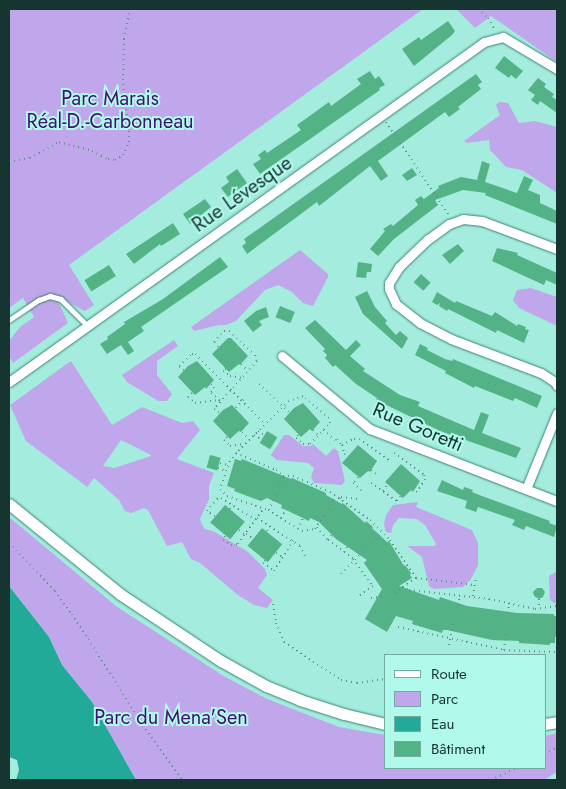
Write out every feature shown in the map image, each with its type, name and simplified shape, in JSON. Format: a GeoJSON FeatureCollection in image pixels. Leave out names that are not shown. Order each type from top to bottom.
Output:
{"type":"FeatureCollection","features":[{"type":"Feature","properties":{"kind":"street"},"geometry":{"type":"LineString","coordinates":[[497,37],[503,37],[524,48],[557,69]]}},
{"type":"Feature","properties":{"kind":"street","name":"Rue Lévesque"},"geometry":{"type":"LineString","coordinates":[[9,382],[484,42],[497,37]]}},
{"type":"Feature","properties":{"kind":"street"},"geometry":{"type":"LineString","coordinates":[[557,249],[482,220],[463,219],[454,221],[428,239],[399,267],[389,283],[392,297],[408,314],[435,332],[541,373],[555,382],[557,386]]}},
{"type":"Feature","properties":{"kind":"street","name":"Rue Goretti"},"geometry":{"type":"LineString","coordinates":[[282,356],[370,429],[557,501]]}},
{"type":"Feature","properties":{"kind":"street"},"geometry":{"type":"LineString","coordinates":[[526,489],[557,413]]}},
{"type":"Feature","properties":{"kind":"street"},"geometry":{"type":"LineString","coordinates":[[9,504],[120,594],[221,661],[266,686],[300,700],[384,724]]}},
{"type":"Feature","properties":{"kind":"lane"},"geometry":{"type":"LineString","coordinates":[[9,320],[39,300],[50,296],[61,299],[88,325]]}},
{"type":"Feature","properties":{"kind":"path"},"geometry":{"type":"LineString","coordinates":[[9,162],[30,158],[59,142],[92,151],[108,160],[116,160],[123,155],[129,142],[123,85],[124,40],[130,9]]}},
{"type":"Feature","properties":{"kind":"path"},"geometry":{"type":"LineString","coordinates":[[478,9],[488,18],[497,37]]}},
{"type":"Feature","properties":{"kind":"path"},"geometry":{"type":"LineString","coordinates":[[382,116],[454,221]]}},
{"type":"Feature","properties":{"kind":"path"},"geometry":{"type":"LineString","coordinates":[[218,347],[214,342],[224,331],[229,331],[255,355],[257,361],[214,409],[219,414]]}},
{"type":"Feature","properties":{"kind":"path"},"geometry":{"type":"LineString","coordinates":[[184,370],[179,366],[192,354],[203,362],[265,424]]}},
{"type":"Feature","properties":{"kind":"path"},"geometry":{"type":"LineString","coordinates":[[241,364],[248,371]]}},
{"type":"Feature","properties":{"kind":"path"},"geometry":{"type":"LineString","coordinates":[[226,368],[223,371],[230,376],[242,378]]}},
{"type":"Feature","properties":{"kind":"path"},"geometry":{"type":"LineString","coordinates":[[211,384],[214,387],[211,392],[220,401]]}},
{"type":"Feature","properties":{"kind":"path"},"geometry":{"type":"LineString","coordinates":[[259,384],[290,413]]}},
{"type":"Feature","properties":{"kind":"path"},"geometry":{"type":"LineString","coordinates":[[192,393],[188,396],[195,403],[220,401]]}},
{"type":"Feature","properties":{"kind":"path"},"geometry":{"type":"LineString","coordinates":[[298,435],[296,438],[303,444],[310,444],[330,423],[329,418],[303,396],[289,400],[236,453],[228,465],[220,488],[224,494],[269,510],[298,529],[305,531],[317,527],[325,514]]}},
{"type":"Feature","properties":{"kind":"path"},"geometry":{"type":"LineString","coordinates":[[236,408],[242,401]]}},
{"type":"Feature","properties":{"kind":"path"},"geometry":{"type":"LineString","coordinates":[[313,430],[318,435]]}},
{"type":"Feature","properties":{"kind":"path"},"geometry":{"type":"LineString","coordinates":[[323,430],[342,445],[344,454],[347,456]]}},
{"type":"Feature","properties":{"kind":"path"},"geometry":{"type":"LineString","coordinates":[[258,431],[265,435]]}},
{"type":"Feature","properties":{"kind":"path"},"geometry":{"type":"LineString","coordinates":[[242,432],[250,439]]}},
{"type":"Feature","properties":{"kind":"path"},"geometry":{"type":"LineString","coordinates":[[254,435],[262,440]]}},
{"type":"Feature","properties":{"kind":"path"},"geometry":{"type":"LineString","coordinates":[[227,437],[224,440],[230,446],[245,444]]}},
{"type":"Feature","properties":{"kind":"path"},"geometry":{"type":"LineString","coordinates":[[342,445],[354,439],[366,444],[389,460]]}},
{"type":"Feature","properties":{"kind":"path"},"geometry":{"type":"LineString","coordinates":[[363,448],[366,444]]}},
{"type":"Feature","properties":{"kind":"path"},"geometry":{"type":"LineString","coordinates":[[236,453],[276,470],[283,476],[293,476],[335,496],[366,516],[390,540],[416,578]]}},
{"type":"Feature","properties":{"kind":"path"},"geometry":{"type":"LineString","coordinates":[[394,453],[421,472],[425,479],[417,492],[414,490]]}},
{"type":"Feature","properties":{"kind":"path"},"geometry":{"type":"LineString","coordinates":[[405,467],[408,462]]}},
{"type":"Feature","properties":{"kind":"path"},"geometry":{"type":"LineString","coordinates":[[220,463],[228,465]]}},
{"type":"Feature","properties":{"kind":"path"},"geometry":{"type":"LineString","coordinates":[[218,468],[226,471]]}},
{"type":"Feature","properties":{"kind":"path"},"geometry":{"type":"LineString","coordinates":[[371,470],[377,475]]}},
{"type":"Feature","properties":{"kind":"path"},"geometry":{"type":"LineString","coordinates":[[278,487],[283,476]]}},
{"type":"Feature","properties":{"kind":"path"},"geometry":{"type":"LineString","coordinates":[[358,476],[353,483],[364,493]]}},
{"type":"Feature","properties":{"kind":"path"},"geometry":{"type":"LineString","coordinates":[[371,483],[397,501],[401,496]]}},
{"type":"Feature","properties":{"kind":"path"},"geometry":{"type":"LineString","coordinates":[[383,491],[388,484]]}},
{"type":"Feature","properties":{"kind":"path"},"geometry":{"type":"LineString","coordinates":[[269,510],[276,494]]}},
{"type":"Feature","properties":{"kind":"path"},"geometry":{"type":"LineString","coordinates":[[328,509],[335,496]]}},
{"type":"Feature","properties":{"kind":"path"},"geometry":{"type":"LineString","coordinates":[[215,516],[207,511],[217,499],[221,498],[300,546],[305,556]]}},
{"type":"Feature","properties":{"kind":"path"},"geometry":{"type":"LineString","coordinates":[[340,499],[359,498]]}},
{"type":"Feature","properties":{"kind":"path"},"geometry":{"type":"LineString","coordinates":[[230,509],[232,504]]}},
{"type":"Feature","properties":{"kind":"path"},"geometry":{"type":"LineString","coordinates":[[225,536],[223,540],[231,545],[238,544],[264,508]]}},
{"type":"Feature","properties":{"kind":"path"},"geometry":{"type":"LineString","coordinates":[[282,518],[286,510]]}},
{"type":"Feature","properties":{"kind":"path"},"geometry":{"type":"LineString","coordinates":[[298,529],[303,518]]}},
{"type":"Feature","properties":{"kind":"path"},"geometry":{"type":"LineString","coordinates":[[267,532],[270,527]]}},
{"type":"Feature","properties":{"kind":"path"},"geometry":{"type":"LineString","coordinates":[[317,527],[328,540],[354,561],[373,586],[358,597]]}},
{"type":"Feature","properties":{"kind":"path"},"geometry":{"type":"LineString","coordinates":[[239,530],[252,538]]}},
{"type":"Feature","properties":{"kind":"path"},"geometry":{"type":"LineString","coordinates":[[372,543],[382,534]]}},
{"type":"Feature","properties":{"kind":"path"},"geometry":{"type":"LineString","coordinates":[[328,540],[332,535]]}},
{"type":"Feature","properties":{"kind":"path"},"geometry":{"type":"LineString","coordinates":[[265,560],[263,563],[274,571],[293,542]]}},
{"type":"Feature","properties":{"kind":"path"},"geometry":{"type":"LineString","coordinates":[[9,543],[55,592],[72,614],[143,725],[182,780]]}},
{"type":"Feature","properties":{"kind":"path"},"geometry":{"type":"LineString","coordinates":[[344,552],[347,547]]}},
{"type":"Feature","properties":{"kind":"path"},"geometry":{"type":"LineString","coordinates":[[341,574],[366,548]]}},
{"type":"Feature","properties":{"kind":"path"},"geometry":{"type":"LineString","coordinates":[[276,553],[282,557]]}},
{"type":"Feature","properties":{"kind":"path"},"geometry":{"type":"LineString","coordinates":[[473,596],[476,576]]}},
{"type":"Feature","properties":{"kind":"path"},"geometry":{"type":"LineString","coordinates":[[392,594],[416,578],[475,585]]}},
{"type":"Feature","properties":{"kind":"path"},"geometry":{"type":"LineString","coordinates":[[402,587],[409,590],[460,594],[539,608],[557,606]]}},
{"type":"Feature","properties":{"kind":"path"},"geometry":{"type":"LineString","coordinates":[[458,605],[460,594]]}},
{"type":"Feature","properties":{"kind":"path"},"geometry":{"type":"LineString","coordinates":[[372,598],[386,596]]}},
{"type":"Feature","properties":{"kind":"path"},"geometry":{"type":"LineString","coordinates":[[539,599],[539,608]]}},
{"type":"Feature","properties":{"kind":"path"},"geometry":{"type":"LineString","coordinates":[[508,613],[509,603]]}},
{"type":"Feature","properties":{"kind":"path"},"geometry":{"type":"LineString","coordinates":[[273,604],[276,623],[284,642],[341,680],[357,683],[384,679]]}},
{"type":"Feature","properties":{"kind":"path"},"geometry":{"type":"LineString","coordinates":[[449,644],[453,623]]}},
{"type":"Feature","properties":{"kind":"path"},"geometry":{"type":"LineString","coordinates":[[398,627],[449,640],[504,650],[557,652]]}},
{"type":"Feature","properties":{"kind":"path"},"geometry":{"type":"LineString","coordinates":[[504,650],[506,633]]}},
{"type":"Feature","properties":{"kind":"path"},"geometry":{"type":"LineString","coordinates":[[491,780],[515,769]]}},
{"type":"Feature","properties":{"kind":"green space","name":"Parc Marais Réal-D.-Carbonneau"},"geometry":{"type":"Polygon","coordinates":[[[9,9],[423,9],[69,265],[94,305],[85,311],[56,296],[68,323],[13,363],[9,356],[9,341],[20,327],[34,317],[23,298],[9,308],[9,9]]]}},
{"type":"Feature","properties":{"kind":"green space"},"geometry":{"type":"Polygon","coordinates":[[[456,9],[557,9],[557,62],[491,16],[475,28],[456,9]]]}},
{"type":"Feature","properties":{"kind":"green space"},"geometry":{"type":"Polygon","coordinates":[[[499,102],[508,103],[519,123],[535,121],[557,127],[557,193],[522,170],[506,167],[490,150],[489,140],[467,143],[464,141],[500,115],[496,105],[499,102]]]}},
{"type":"Feature","properties":{"kind":"green space"},"geometry":{"type":"Polygon","coordinates":[[[300,250],[328,274],[313,306],[303,303],[292,292],[278,285],[265,290],[236,321],[226,325],[194,331],[191,327],[300,250]]]}},
{"type":"Feature","properties":{"kind":"green space"},"geometry":{"type":"Polygon","coordinates":[[[531,288],[557,297],[557,326],[519,308],[513,300],[517,290],[531,288]]]}},
{"type":"Feature","properties":{"kind":"green space"},"geometry":{"type":"Polygon","coordinates":[[[174,340],[178,346],[157,361],[157,375],[172,394],[167,401],[158,401],[127,382],[122,375],[174,340]]]}},
{"type":"Feature","properties":{"kind":"green space"},"geometry":{"type":"Polygon","coordinates":[[[71,361],[112,425],[142,407],[182,423],[193,421],[200,430],[177,459],[214,473],[209,486],[209,499],[200,519],[202,525],[205,529],[215,532],[248,552],[265,569],[267,575],[258,588],[273,600],[267,608],[254,605],[238,595],[200,563],[191,559],[182,542],[167,546],[148,510],[144,508],[131,513],[125,511],[119,500],[94,478],[87,487],[26,441],[10,405],[71,361]],[[121,440],[103,466],[114,468],[151,455],[121,440]]]}},
{"type":"Feature","properties":{"kind":"green space"},"geometry":{"type":"Polygon","coordinates":[[[284,435],[289,435],[303,446],[311,446],[313,444],[326,456],[334,448],[338,451],[345,481],[342,485],[314,483],[311,477],[314,468],[308,463],[277,460],[271,455],[284,435]]]}},
{"type":"Feature","properties":{"kind":"green space"},"geometry":{"type":"Polygon","coordinates":[[[418,502],[416,507],[472,530],[478,543],[478,565],[471,579],[463,587],[434,589],[429,586],[422,557],[407,546],[434,546],[436,544],[425,525],[417,519],[399,518],[393,525],[391,533],[386,532],[384,524],[386,515],[393,505],[418,502]]]}},
{"type":"Feature","properties":{"kind":"green space","name":"Parc du Mena'Sen"},"geometry":{"type":"Polygon","coordinates":[[[9,517],[116,606],[222,675],[265,698],[339,727],[384,735],[384,769],[546,769],[546,736],[557,733],[557,772],[544,780],[136,780],[92,702],[62,665],[49,637],[9,586],[9,517]]]}},
{"type":"Feature","properties":{"kind":"green space"},"geometry":{"type":"Polygon","coordinates":[[[557,571],[557,603],[554,603],[550,600],[549,576],[557,571]]]}},
{"type":"Feature","properties":{"kind":"water"},"geometry":{"type":"Polygon","coordinates":[[[9,586],[49,637],[62,665],[92,702],[136,780],[16,780],[19,770],[17,760],[9,757],[9,586]]]}},
{"type":"Feature","properties":{"kind":"building"},"geometry":{"type":"Polygon","coordinates":[[[448,21],[455,31],[452,35],[414,66],[402,49],[419,37],[421,40],[448,21]]]}},
{"type":"Feature","properties":{"kind":"building"},"geometry":{"type":"Polygon","coordinates":[[[504,56],[523,71],[516,79],[511,75],[509,78],[495,68],[504,56]]]}},
{"type":"Feature","properties":{"kind":"building"},"geometry":{"type":"Polygon","coordinates":[[[370,71],[375,79],[379,76],[385,85],[379,88],[380,90],[260,174],[253,164],[261,159],[258,155],[265,150],[267,153],[301,130],[297,125],[329,102],[331,106],[361,84],[357,79],[370,71]]]}},
{"type":"Feature","properties":{"kind":"building"},"geometry":{"type":"Polygon","coordinates":[[[476,74],[482,82],[478,85],[481,89],[458,107],[460,109],[449,117],[445,112],[378,161],[388,176],[381,181],[370,166],[319,206],[317,202],[247,254],[242,246],[246,243],[244,239],[476,74]]]}},
{"type":"Feature","properties":{"kind":"building"},"geometry":{"type":"Polygon","coordinates":[[[538,78],[546,84],[544,87],[554,94],[552,97],[557,100],[557,113],[540,101],[538,105],[531,100],[535,95],[528,90],[538,78]]]}},
{"type":"Feature","properties":{"kind":"building"},"geometry":{"type":"Polygon","coordinates":[[[482,161],[490,164],[485,182],[517,193],[524,176],[533,180],[528,190],[540,195],[540,203],[557,211],[557,224],[485,195],[486,193],[463,190],[435,200],[438,205],[394,239],[378,256],[370,249],[385,231],[383,229],[391,224],[393,226],[418,205],[415,200],[421,196],[424,199],[439,188],[438,186],[461,177],[477,180],[482,161]]]}},
{"type":"Feature","properties":{"kind":"building"},"geometry":{"type":"Polygon","coordinates":[[[412,168],[417,175],[407,181],[402,175],[412,168]]]}},
{"type":"Feature","properties":{"kind":"building"},"geometry":{"type":"Polygon","coordinates":[[[237,169],[247,183],[228,197],[221,188],[229,182],[226,177],[237,169]]]}},
{"type":"Feature","properties":{"kind":"building"},"geometry":{"type":"Polygon","coordinates":[[[205,199],[211,207],[190,224],[183,214],[205,199]]]}},
{"type":"Feature","properties":{"kind":"building"},"geometry":{"type":"Polygon","coordinates":[[[173,223],[180,234],[161,246],[160,244],[134,264],[126,254],[173,223]]]}},
{"type":"Feature","properties":{"kind":"building"},"geometry":{"type":"Polygon","coordinates":[[[458,244],[464,251],[450,264],[442,255],[458,244]]]}},
{"type":"Feature","properties":{"kind":"building"},"geometry":{"type":"Polygon","coordinates":[[[497,248],[518,253],[517,255],[557,273],[557,285],[546,280],[544,285],[492,261],[497,248]]]}},
{"type":"Feature","properties":{"kind":"building"},"geometry":{"type":"Polygon","coordinates":[[[220,257],[228,267],[141,327],[144,331],[128,342],[134,351],[128,355],[121,345],[107,354],[100,344],[125,324],[124,322],[163,299],[220,257]]]}},
{"type":"Feature","properties":{"kind":"building"},"geometry":{"type":"Polygon","coordinates":[[[358,262],[372,264],[371,272],[367,272],[366,278],[356,277],[358,262]]]}},
{"type":"Feature","properties":{"kind":"building"},"geometry":{"type":"Polygon","coordinates":[[[109,265],[116,276],[91,291],[84,280],[109,265]]]}},
{"type":"Feature","properties":{"kind":"building"},"geometry":{"type":"Polygon","coordinates":[[[421,274],[431,283],[423,291],[414,282],[421,274]]]}},
{"type":"Feature","properties":{"kind":"building"},"geometry":{"type":"Polygon","coordinates":[[[367,291],[375,307],[387,321],[385,323],[396,335],[400,331],[408,338],[402,349],[363,314],[355,297],[367,291]]]}},
{"type":"Feature","properties":{"kind":"building"},"geometry":{"type":"Polygon","coordinates":[[[437,292],[455,303],[456,301],[492,316],[495,312],[517,326],[518,324],[526,327],[525,329],[529,330],[524,343],[497,330],[496,333],[448,309],[447,311],[439,306],[440,303],[437,305],[432,302],[437,292]]]}},
{"type":"Feature","properties":{"kind":"building"},"geometry":{"type":"Polygon","coordinates":[[[280,306],[295,312],[290,323],[276,317],[280,306]]]}},
{"type":"Feature","properties":{"kind":"building"},"geometry":{"type":"Polygon","coordinates":[[[266,307],[269,317],[259,321],[262,325],[253,332],[244,321],[256,311],[266,307]]]}},
{"type":"Feature","properties":{"kind":"building"},"geometry":{"type":"Polygon","coordinates":[[[315,320],[346,350],[356,340],[361,345],[350,356],[365,369],[363,371],[400,395],[420,402],[418,406],[474,430],[481,412],[489,415],[482,433],[521,448],[516,458],[440,431],[376,400],[377,398],[356,384],[335,365],[333,367],[325,358],[327,355],[323,351],[325,349],[305,328],[315,320]]]}},
{"type":"Feature","properties":{"kind":"building"},"geometry":{"type":"Polygon","coordinates":[[[228,338],[231,338],[248,356],[240,365],[229,372],[212,354],[228,338]]]}},
{"type":"Feature","properties":{"kind":"building"},"geometry":{"type":"Polygon","coordinates":[[[420,344],[428,348],[427,350],[445,359],[452,361],[453,359],[542,396],[537,408],[515,398],[513,401],[475,386],[474,388],[445,373],[446,371],[415,355],[420,344]]]}},
{"type":"Feature","properties":{"kind":"building"},"geometry":{"type":"Polygon","coordinates":[[[197,361],[214,380],[206,389],[205,387],[195,395],[178,377],[188,366],[197,361]]]}},
{"type":"Feature","properties":{"kind":"building"},"geometry":{"type":"Polygon","coordinates":[[[303,403],[320,422],[312,431],[310,429],[301,437],[284,419],[294,408],[303,403]]]}},
{"type":"Feature","properties":{"kind":"building"},"geometry":{"type":"Polygon","coordinates":[[[232,405],[249,423],[241,432],[239,431],[230,439],[213,421],[223,410],[232,405]]]}},
{"type":"Feature","properties":{"kind":"building"},"geometry":{"type":"Polygon","coordinates":[[[267,431],[277,437],[270,449],[260,443],[267,431]]]}},
{"type":"Feature","properties":{"kind":"building"},"geometry":{"type":"Polygon","coordinates":[[[358,445],[377,461],[370,472],[368,471],[360,478],[342,463],[358,445]]]}},
{"type":"Feature","properties":{"kind":"building"},"geometry":{"type":"Polygon","coordinates":[[[210,455],[221,458],[217,470],[207,468],[210,455]]]}},
{"type":"Feature","properties":{"kind":"building"},"geometry":{"type":"Polygon","coordinates":[[[235,459],[241,461],[242,459],[292,478],[343,503],[365,523],[366,521],[373,527],[387,542],[389,541],[404,566],[411,573],[412,578],[399,586],[439,600],[440,597],[467,606],[517,613],[554,614],[554,616],[557,616],[557,637],[555,637],[555,643],[550,643],[550,645],[492,640],[447,630],[443,630],[442,633],[412,624],[413,621],[396,616],[387,632],[365,619],[382,589],[364,563],[367,560],[336,539],[319,522],[310,518],[309,521],[281,508],[282,505],[267,498],[261,501],[234,491],[235,489],[227,486],[235,459]]]}},
{"type":"Feature","properties":{"kind":"building"},"geometry":{"type":"Polygon","coordinates":[[[401,464],[420,481],[413,492],[411,490],[403,498],[385,482],[401,464]]]}},
{"type":"Feature","properties":{"kind":"building"},"geometry":{"type":"Polygon","coordinates":[[[442,480],[463,490],[464,487],[473,490],[472,492],[550,521],[549,523],[557,526],[554,537],[526,526],[524,530],[512,525],[515,520],[478,507],[476,512],[465,508],[467,501],[437,491],[442,480]]]}},
{"type":"Feature","properties":{"kind":"building"},"geometry":{"type":"Polygon","coordinates":[[[225,505],[245,522],[230,539],[210,523],[225,505]]]}},
{"type":"Feature","properties":{"kind":"building"},"geometry":{"type":"Polygon","coordinates":[[[262,528],[282,544],[268,562],[248,546],[262,528]]]}},
{"type":"Feature","properties":{"kind":"building"},"geometry":{"type":"Polygon","coordinates":[[[537,588],[542,588],[545,592],[543,597],[539,599],[534,596],[533,592],[537,588]]]}}]}
